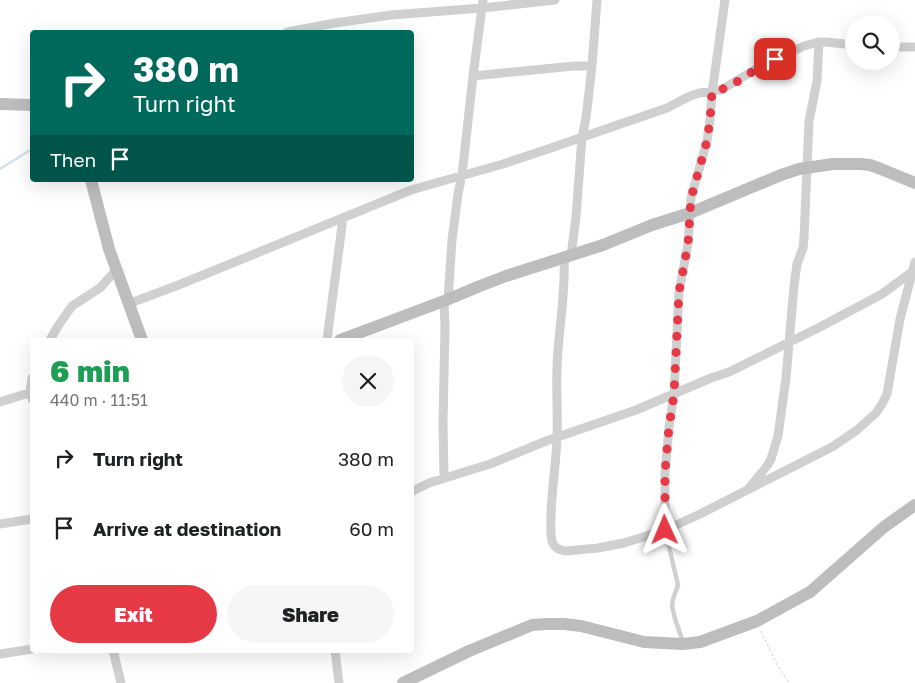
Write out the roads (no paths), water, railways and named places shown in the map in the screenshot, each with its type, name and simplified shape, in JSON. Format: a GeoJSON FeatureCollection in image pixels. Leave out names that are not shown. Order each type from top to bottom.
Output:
{"type":"FeatureCollection","features":[{"type":"Feature","properties":{"kind":"street"},"geometry":{"type":"LineString","coordinates":[[298,30],[391,14],[483,4],[555,0]]}},
{"type":"Feature","properties":{"kind":"street"},"geometry":{"type":"LineString","coordinates":[[597,0],[592,66],[582,137],[576,217],[565,278],[557,369],[557,437],[550,532],[552,543],[556,548],[566,551],[608,547],[665,530],[745,492],[832,447],[857,430],[876,413],[887,394],[900,320],[915,262]]}},
{"type":"Feature","properties":{"kind":"street"},"geometry":{"type":"LineString","coordinates":[[665,530],[666,456],[674,394],[679,292],[688,244],[691,198],[707,141],[725,0]]}},
{"type":"Feature","properties":{"kind":"street"},"geometry":{"type":"LineString","coordinates":[[444,478],[443,414],[446,301],[452,240],[462,176],[483,4]]}},
{"type":"Feature","properties":{"kind":"street"},"geometry":{"type":"LineString","coordinates":[[745,492],[767,466],[775,450],[781,418],[790,315],[797,264],[803,248],[809,122],[817,81],[819,42]]}},
{"type":"Feature","properties":{"kind":"street"},"geometry":{"type":"LineString","coordinates":[[128,304],[411,190],[545,150],[667,108],[699,93],[721,90],[766,63],[804,46],[819,42],[845,44]]}},
{"type":"Feature","properties":{"kind":"street"},"geometry":{"type":"LineString","coordinates":[[900,47],[915,47]]}},
{"type":"Feature","properties":{"kind":"street"},"geometry":{"type":"LineString","coordinates":[[473,76],[574,66],[592,66]]}},
{"type":"Feature","properties":{"kind":"street"},"geometry":{"type":"LineString","coordinates":[[0,104],[30,105]]}},
{"type":"Feature","properties":{"kind":"street"},"geometry":{"type":"LineString","coordinates":[[345,338],[446,301],[506,276],[568,257],[652,225],[690,213],[781,175],[806,167],[833,164],[870,165],[915,183]]}},
{"type":"Feature","properties":{"kind":"street"},"geometry":{"type":"LineString","coordinates":[[92,182],[109,249],[141,338]]}},
{"type":"Feature","properties":{"kind":"street"},"geometry":{"type":"LineString","coordinates":[[327,338],[343,218]]}},
{"type":"Feature","properties":{"kind":"street"},"geometry":{"type":"LineString","coordinates":[[51,338],[72,306],[100,288],[116,270]]}},
{"type":"Feature","properties":{"kind":"street"},"geometry":{"type":"LineString","coordinates":[[414,490],[429,483],[490,464],[557,437],[636,410],[729,372],[882,294],[912,272]]}},
{"type":"Feature","properties":{"kind":"street"},"geometry":{"type":"LineString","coordinates":[[0,402],[30,394]]}},
{"type":"Feature","properties":{"kind":"street"},"geometry":{"type":"LineString","coordinates":[[403,683],[469,651],[532,625],[564,624],[659,644],[700,642],[757,621],[810,592],[884,527],[915,505]]}},
{"type":"Feature","properties":{"kind":"street"},"geometry":{"type":"LineString","coordinates":[[0,524],[30,520]]}},
{"type":"Feature","properties":{"kind":"street"},"geometry":{"type":"LineString","coordinates":[[0,654],[30,649]]}},
{"type":"Feature","properties":{"kind":"street"},"geometry":{"type":"LineString","coordinates":[[114,653],[121,683]]}},
{"type":"Feature","properties":{"kind":"street"},"geometry":{"type":"LineString","coordinates":[[335,653],[339,683]]}},
{"type":"Feature","properties":{"kind":"lane"},"geometry":{"type":"LineString","coordinates":[[665,530],[678,581],[672,606],[683,644]]}},
{"type":"Feature","properties":{"kind":"waterway"},"geometry":{"type":"LineString","coordinates":[[0,169],[30,150]]}}]}
